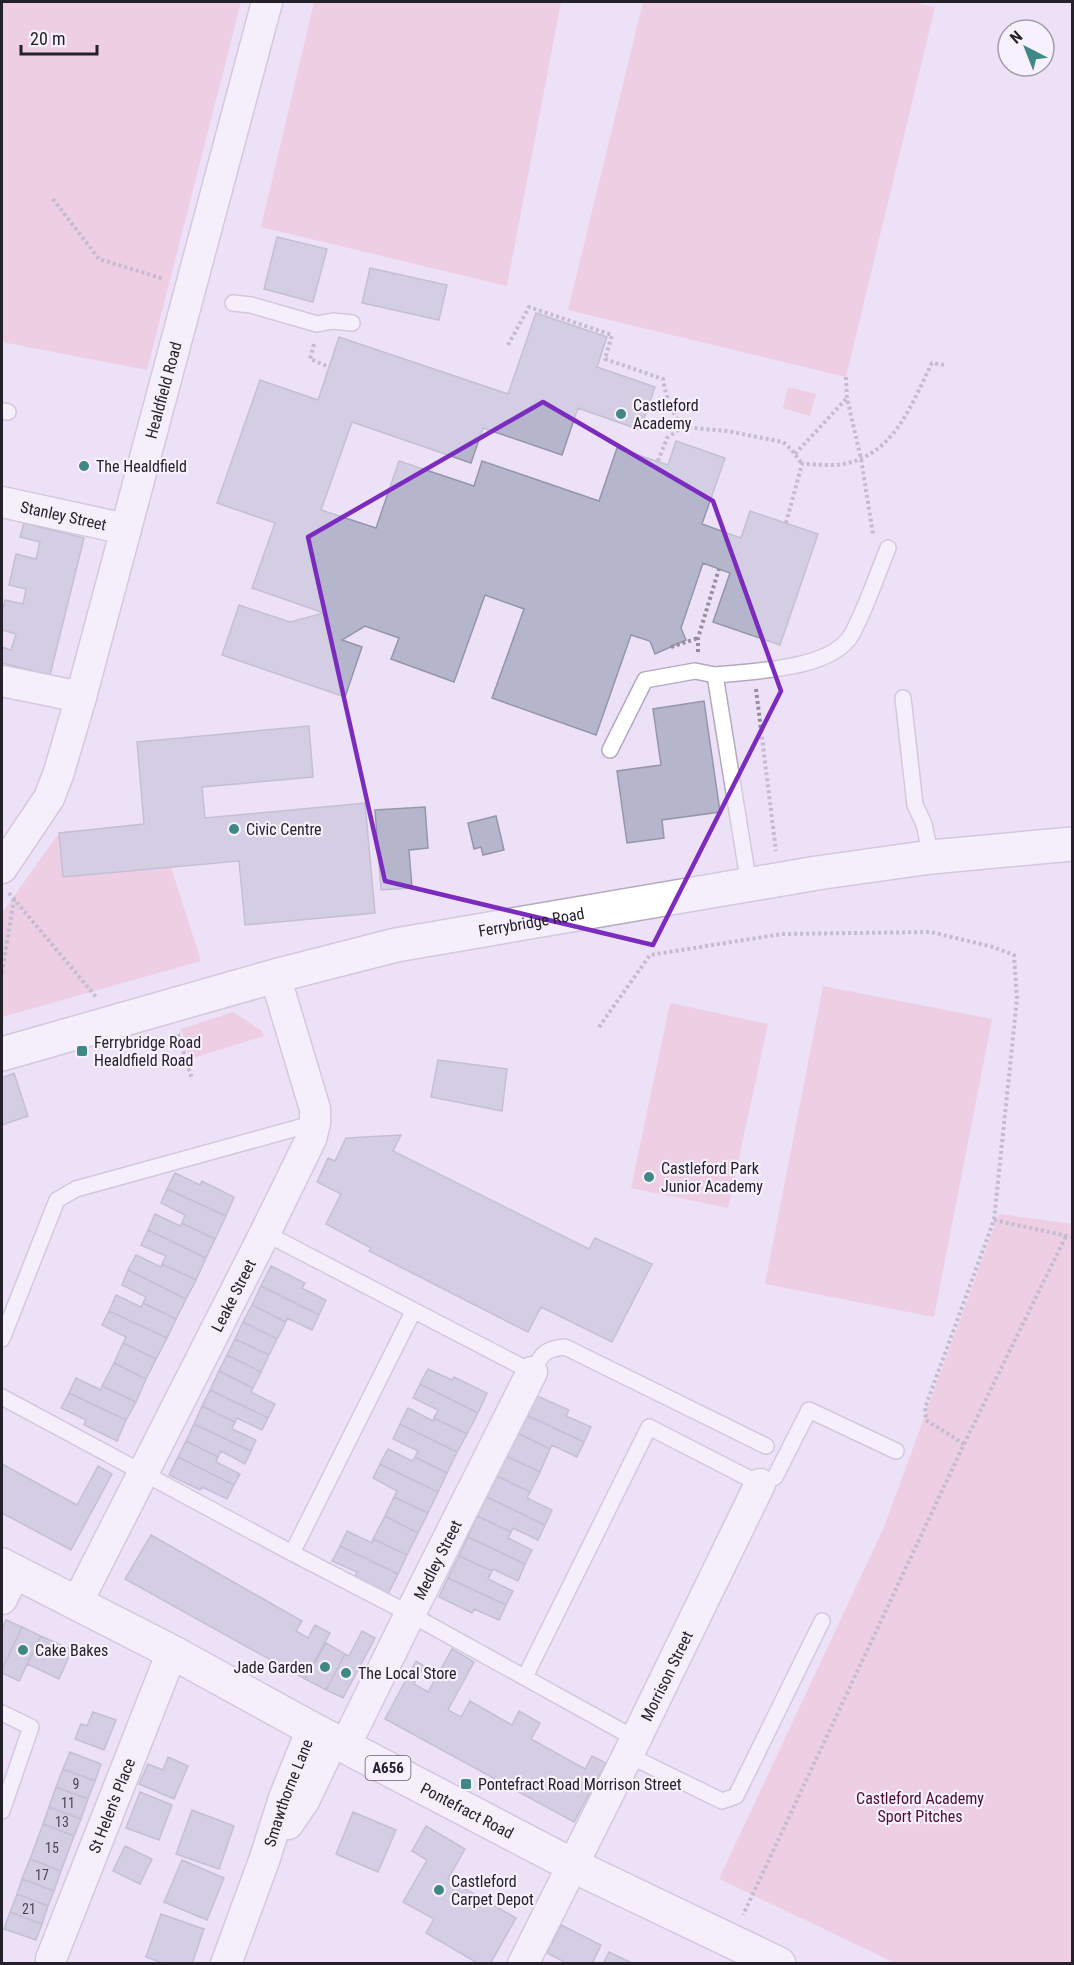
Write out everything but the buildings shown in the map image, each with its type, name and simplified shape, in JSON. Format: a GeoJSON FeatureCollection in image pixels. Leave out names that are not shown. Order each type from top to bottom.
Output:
{"type":"FeatureCollection","features":[{"type":"Feature","properties":{"kind":"street","name":"Healdfield Road"},"geometry":{"type":"LineString","coordinates":[[5,880],[49,798],[59,772],[267,2]]}},
{"type":"Feature","properties":{"kind":"street","name":"Stanley Street"},"geometry":{"type":"LineString","coordinates":[[2,501],[126,529]]}},
{"type":"Feature","properties":{"kind":"street"},"geometry":{"type":"LineString","coordinates":[[2,681],[81,697]]}},
{"type":"Feature","properties":{"kind":"street","name":"Ferrybridge Road"},"geometry":{"type":"LineString","coordinates":[[2,1054],[275,976],[396,945],[817,873],[931,857],[1072,844]]}},
{"type":"Feature","properties":{"kind":"street","name":"Leake Street"},"geometry":{"type":"LineString","coordinates":[[77,1604],[311,1139],[315,1123],[315,1109],[275,976]]}},
{"type":"Feature","properties":{"kind":"street","name":"Medley Street"},"geometry":{"type":"LineString","coordinates":[[330,1738],[410,1614],[532,1372]]}},
{"type":"Feature","properties":{"kind":"street","name":"Morrison Street"},"geometry":{"type":"LineString","coordinates":[[523,1964],[760,1484]]}},
{"type":"Feature","properties":{"kind":"street","name":"Pontefract Road"},"geometry":{"type":"LineString","coordinates":[[6,1579],[77,1604],[172,1652],[572,1865],[779,1964]]}},
{"type":"Feature","properties":{"kind":"street","name":"St Helen's Place"},"geometry":{"type":"LineString","coordinates":[[51,1959],[172,1652]]}},
{"type":"Feature","properties":{"kind":"street","name":"Smawthorne Lane"},"geometry":{"type":"LineString","coordinates":[[226,1964],[265,1858],[284,1798],[330,1738]]}},
{"type":"Feature","properties":{"kind":"lane"},"geometry":{"type":"LineString","coordinates":[[233,303],[251,305],[317,324],[333,321],[352,323]]}},
{"type":"Feature","properties":{"kind":"lane"},"geometry":{"type":"LineString","coordinates":[[610,750],[645,680],[695,671],[715,675],[787,667],[816,660],[836,651],[851,635],[888,548]]}},
{"type":"Feature","properties":{"kind":"lane"},"geometry":{"type":"LineString","coordinates":[[715,675],[749,885]]}},
{"type":"Feature","properties":{"kind":"lane"},"geometry":{"type":"LineString","coordinates":[[903,698],[915,805],[924,824],[931,857]]}},
{"type":"Feature","properties":{"kind":"lane"},"geometry":{"type":"LineString","coordinates":[[2,1340],[57,1200],[76,1189],[315,1123]]}},
{"type":"Feature","properties":{"kind":"lane"},"geometry":{"type":"LineString","coordinates":[[265,1233],[532,1372],[539,1359],[551,1349],[565,1347],[766,1446]]}},
{"type":"Feature","properties":{"kind":"lane"},"geometry":{"type":"LineString","coordinates":[[292,1554],[413,1312]]}},
{"type":"Feature","properties":{"kind":"lane"},"geometry":{"type":"LineString","coordinates":[[2,1397],[525,1677],[632,1747],[722,1801],[736,1796],[822,1621]]}},
{"type":"Feature","properties":{"kind":"lane"},"geometry":{"type":"LineString","coordinates":[[525,1677],[649,1427],[760,1484],[775,1477],[809,1410],[896,1450]]}},
{"type":"Feature","properties":{"kind":"lane"},"geometry":{"type":"LineString","coordinates":[[2,1713],[31,1727],[2,1811]]}},
{"type":"Feature","properties":{"kind":"path"},"geometry":{"type":"LineString","coordinates":[[53,199],[99,259],[170,280]]}},
{"type":"Feature","properties":{"kind":"path"},"geometry":{"type":"LineString","coordinates":[[508,345],[529,307],[612,334],[605,359],[663,379],[665,394],[682,427]]}},
{"type":"Feature","properties":{"kind":"path"},"geometry":{"type":"LineString","coordinates":[[802,464],[847,464],[879,449],[898,428],[932,363],[945,365]]}},
{"type":"Feature","properties":{"kind":"path"},"geometry":{"type":"LineString","coordinates":[[846,377],[847,399],[861,459],[874,539],[888,548]]}},
{"type":"Feature","properties":{"kind":"path"},"geometry":{"type":"LineString","coordinates":[[795,454],[847,399]]}},
{"type":"Feature","properties":{"kind":"path"},"geometry":{"type":"LineString","coordinates":[[658,461],[667,438],[682,427],[727,431],[783,442],[802,464]]}},
{"type":"Feature","properties":{"kind":"path"},"geometry":{"type":"LineString","coordinates":[[786,523],[802,464]]}},
{"type":"Feature","properties":{"kind":"path"},"geometry":{"type":"LineString","coordinates":[[671,647],[698,638]]}},
{"type":"Feature","properties":{"kind":"path"},"geometry":{"type":"LineString","coordinates":[[754,670],[777,859]]}},
{"type":"Feature","properties":{"kind":"path"},"geometry":{"type":"LineString","coordinates":[[5,880],[14,899],[93,996],[98,998]]}},
{"type":"Feature","properties":{"kind":"path"},"geometry":{"type":"LineString","coordinates":[[2,973],[14,899]]}},
{"type":"Feature","properties":{"kind":"path"},"geometry":{"type":"LineString","coordinates":[[599,1027],[650,955],[782,934],[930,932],[993,947],[1014,955]]}},
{"type":"Feature","properties":{"kind":"path"},"geometry":{"type":"LineString","coordinates":[[178,1032],[192,1079]]}},
{"type":"Feature","properties":{"kind":"path"},"geometry":{"type":"LineString","coordinates":[[994,1220],[1072,1237]]}},
{"type":"Feature","properties":{"kind":"path"},"geometry":{"type":"LineString","coordinates":[[964,1444],[1066,1236]]}},
{"type":"Feature","properties":{"kind":"highlighted area"},"geometry":{"type":"Polygon","coordinates":[[[543,402],[713,501],[781,691],[653,945],[385,881],[308,537],[543,402]]]}},
{"type":"Feature","properties":{"kind":"green space"},"geometry":{"type":"Polygon","coordinates":[[[2,2],[241,2],[147,370],[2,342],[2,2]]]}},
{"type":"Feature","properties":{"kind":"green space"},"geometry":{"type":"Polygon","coordinates":[[[314,2],[561,2],[507,286],[261,227],[314,2]]]}},
{"type":"Feature","properties":{"kind":"green space"},"geometry":{"type":"Polygon","coordinates":[[[643,2],[911,2],[935,7],[846,377],[568,310],[643,2]]]}},
{"type":"Feature","properties":{"kind":"green space"},"geometry":{"type":"Polygon","coordinates":[[[788,387],[816,394],[810,416],[783,408],[788,387]]]}},
{"type":"Feature","properties":{"kind":"green space"},"geometry":{"type":"Polygon","coordinates":[[[59,833],[63,877],[171,867],[201,961],[2,1017],[2,913],[59,833]]]}},
{"type":"Feature","properties":{"kind":"green space"},"geometry":{"type":"Polygon","coordinates":[[[823,986],[992,1019],[934,1317],[765,1284],[823,986]]]}},
{"type":"Feature","properties":{"kind":"green space"},"geometry":{"type":"Polygon","coordinates":[[[670,1003],[768,1024],[728,1208],[631,1188],[670,1003]]]}},
{"type":"Feature","properties":{"kind":"green space"},"geometry":{"type":"Polygon","coordinates":[[[233,1012],[261,1030],[264,1036],[190,1059],[181,1029],[233,1012]]]}},
{"type":"Feature","properties":{"kind":"green space","name":"Castleford Academy Sport Pitches"},"geometry":{"type":"Polygon","coordinates":[[[999,1214],[1072,1224],[1072,1963],[895,1963],[719,1879],[884,1527],[999,1214]]]}},
{"type":"Feature","properties":{"kind":"place","name":"Castleford Academy"},"geometry":{"type":"Point","coordinates":[621,414]}},
{"type":"Feature","properties":{"kind":"place","name":"The Healdfield"},"geometry":{"type":"Point","coordinates":[84,466]}},
{"type":"Feature","properties":{"kind":"place","name":"Civic Centre"},"geometry":{"type":"Point","coordinates":[234,829]}},
{"type":"Feature","properties":{"kind":"place","name":"Ferrybridge Road Healdfield Road"},"geometry":{"type":"Point","coordinates":[82,1051]}},
{"type":"Feature","properties":{"kind":"place","name":"Castleford Park Junior Academy"},"geometry":{"type":"Point","coordinates":[649,1177]}},
{"type":"Feature","properties":{"kind":"place","name":"Cake Bakes"},"geometry":{"type":"Point","coordinates":[23,1650]}},
{"type":"Feature","properties":{"kind":"place","name":"Jade Garden"},"geometry":{"type":"Point","coordinates":[325,1667]}},
{"type":"Feature","properties":{"kind":"place","name":"The Local Store"},"geometry":{"type":"Point","coordinates":[346,1673]}},
{"type":"Feature","properties":{"kind":"place","name":"Pontefract Road Morrison Street"},"geometry":{"type":"Point","coordinates":[466,1784]}},
{"type":"Feature","properties":{"kind":"place","name":"Castleford Carpet Depot"},"geometry":{"type":"Point","coordinates":[439,1890]}}]}
